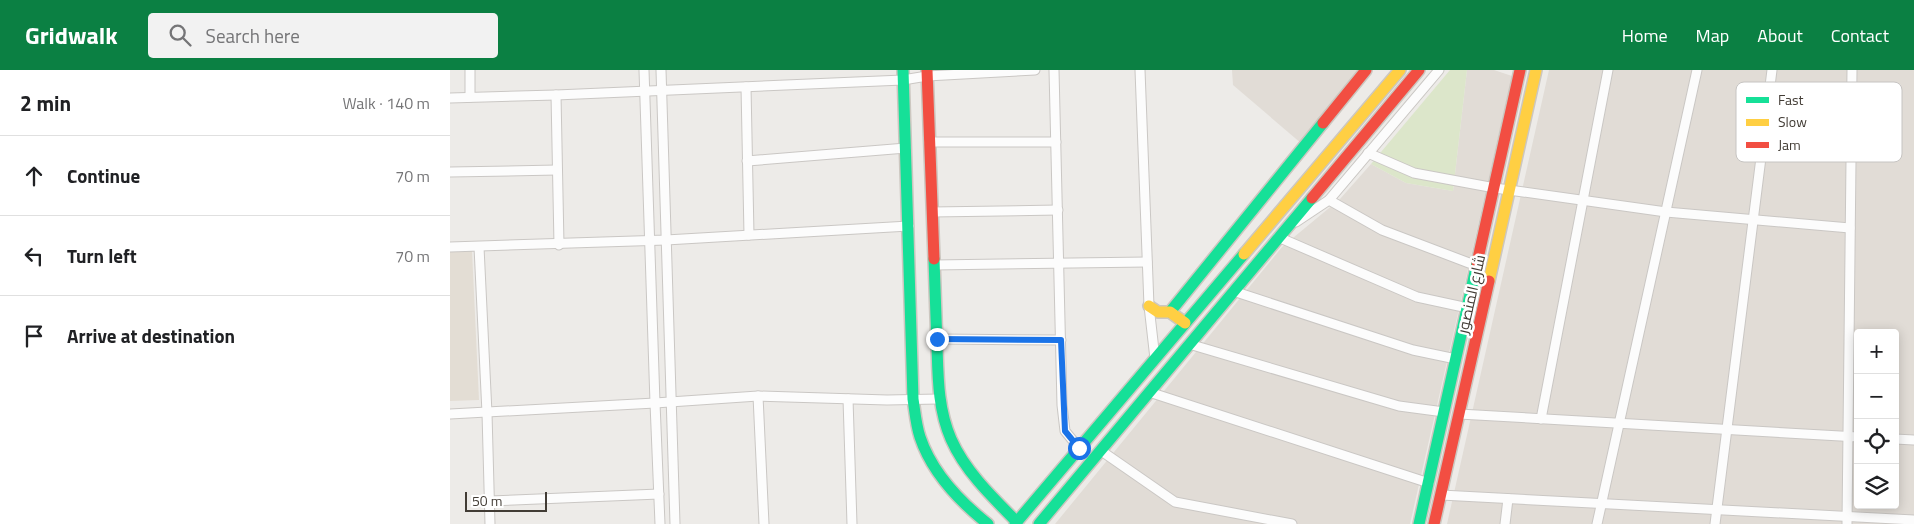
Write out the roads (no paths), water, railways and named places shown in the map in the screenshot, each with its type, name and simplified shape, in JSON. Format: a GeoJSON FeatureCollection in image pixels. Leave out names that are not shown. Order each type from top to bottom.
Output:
{"type":"FeatureCollection","features":[{"type":"Feature","properties":{"kind":"main road"},"geometry":{"type":"LineString","coordinates":[[1170,312],[1366,70]]}},
{"type":"Feature","properties":{"kind":"main road"},"geometry":{"type":"LineString","coordinates":[[927,73],[940,399],[946,428],[963,460],[990,495],[1017,523],[1400,70]]}},
{"type":"Feature","properties":{"kind":"main road"},"geometry":{"type":"LineString","coordinates":[[1039,524],[1419,70]]}},
{"type":"Feature","properties":{"kind":"main road","name":"شارع المنصور"},"geometry":{"type":"LineString","coordinates":[[1419,524],[1520,70]]}},
{"type":"Feature","properties":{"kind":"main road","name":"شارع المنصور"},"geometry":{"type":"LineString","coordinates":[[1434,524],[1536,70]]}},
{"type":"Feature","properties":{"kind":"main road"},"geometry":{"type":"LineString","coordinates":[[903,75],[913,399],[920,437],[938,473],[971,511],[988,524]]}},
{"type":"Feature","properties":{"kind":"main road"},"geometry":{"type":"LineString","coordinates":[[1149,306],[1158,312],[1170,312],[1185,323]]}},
{"type":"Feature","properties":{"kind":"main road"},"geometry":{"type":"LineString","coordinates":[[1444,412],[1459,414]]}},
{"type":"Feature","properties":{"kind":"street"},"geometry":{"type":"LineString","coordinates":[[470,70],[470,97]]}},
{"type":"Feature","properties":{"kind":"street"},"geometry":{"type":"LineString","coordinates":[[644,70],[660,524]]}},
{"type":"Feature","properties":{"kind":"street"},"geometry":{"type":"LineString","coordinates":[[661,70],[675,524]]}},
{"type":"Feature","properties":{"kind":"street"},"geometry":{"type":"LineString","coordinates":[[450,98],[746,87],[927,73],[1034,70]]}},
{"type":"Feature","properties":{"kind":"street"},"geometry":{"type":"LineString","coordinates":[[1054,70],[1065,431],[1079,448]]}},
{"type":"Feature","properties":{"kind":"street"},"geometry":{"type":"LineString","coordinates":[[1140,70],[1149,306],[1155,359]]}},
{"type":"Feature","properties":{"kind":"street"},"geometry":{"type":"LineString","coordinates":[[1280,234],[1329,200],[1439,70]]}},
{"type":"Feature","properties":{"kind":"street"},"geometry":{"type":"LineString","coordinates":[[1541,419],[1608,70]]}},
{"type":"Feature","properties":{"kind":"street"},"geometry":{"type":"LineString","coordinates":[[1597,524],[1697,70]]}},
{"type":"Feature","properties":{"kind":"street"},"geometry":{"type":"LineString","coordinates":[[746,87],[749,235]]}},
{"type":"Feature","properties":{"kind":"street"},"geometry":{"type":"LineString","coordinates":[[556,95],[559,245]]}},
{"type":"Feature","properties":{"kind":"street"},"geometry":{"type":"LineString","coordinates":[[930,142],[1056,142]]}},
{"type":"Feature","properties":{"kind":"street"},"geometry":{"type":"LineString","coordinates":[[747,161],[906,148]]}},
{"type":"Feature","properties":{"kind":"street"},"geometry":{"type":"LineString","coordinates":[[1368,154],[1414,173],[1495,188],[1666,212],[1850,228]]}},
{"type":"Feature","properties":{"kind":"street"},"geometry":{"type":"LineString","coordinates":[[1715,524],[1760,162]]}},
{"type":"Feature","properties":{"kind":"street"},"geometry":{"type":"LineString","coordinates":[[1847,520],[1851,162]]}},
{"type":"Feature","properties":{"kind":"street"},"geometry":{"type":"LineString","coordinates":[[450,172],[557,170]]}},
{"type":"Feature","properties":{"kind":"street"},"geometry":{"type":"LineString","coordinates":[[1329,200],[1382,230],[1477,266]]}},
{"type":"Feature","properties":{"kind":"street"},"geometry":{"type":"LineString","coordinates":[[932,212],[1058,210]]}},
{"type":"Feature","properties":{"kind":"street"},"geometry":{"type":"LineString","coordinates":[[450,247],[650,241],[909,226]]}},
{"type":"Feature","properties":{"kind":"street"},"geometry":{"type":"LineString","coordinates":[[1280,234],[1417,297],[1468,308]]}},
{"type":"Feature","properties":{"kind":"street"},"geometry":{"type":"LineString","coordinates":[[479,247],[490,524]]}},
{"type":"Feature","properties":{"kind":"street"},"geometry":{"type":"LineString","coordinates":[[934,265],[1147,262]]}},
{"type":"Feature","properties":{"kind":"street"},"geometry":{"type":"LineString","coordinates":[[1233,291],[1413,350],[1456,359]]}},
{"type":"Feature","properties":{"kind":"street"},"geometry":{"type":"LineString","coordinates":[[937,339],[1061,340]]}},
{"type":"Feature","properties":{"kind":"street"},"geometry":{"type":"LineString","coordinates":[[1189,344],[1399,406],[1444,412]]}},
{"type":"Feature","properties":{"kind":"street"},"geometry":{"type":"LineString","coordinates":[[1148,392],[1428,483]]}},
{"type":"Feature","properties":{"kind":"street"},"geometry":{"type":"LineString","coordinates":[[450,414],[758,396],[848,399],[940,399]]}},
{"type":"Feature","properties":{"kind":"street"},"geometry":{"type":"LineString","coordinates":[[758,396],[764,524]]}},
{"type":"Feature","properties":{"kind":"street"},"geometry":{"type":"LineString","coordinates":[[848,399],[852,524]]}},
{"type":"Feature","properties":{"kind":"street"},"geometry":{"type":"LineString","coordinates":[[1459,414],[1854,437]]}},
{"type":"Feature","properties":{"kind":"street"},"geometry":{"type":"LineString","coordinates":[[1899,439],[1914,440]]}},
{"type":"Feature","properties":{"kind":"street"},"geometry":{"type":"LineString","coordinates":[[1100,450],[1175,502],[1292,524]]}},
{"type":"Feature","properties":{"kind":"street"},"geometry":{"type":"LineString","coordinates":[[489,501],[660,494]]}},
{"type":"Feature","properties":{"kind":"street"},"geometry":{"type":"LineString","coordinates":[[1441,495],[1717,510],[1847,520],[1914,520]]}},
{"type":"Feature","properties":{"kind":"street"},"geometry":{"type":"LineString","coordinates":[[1505,524],[1508,499]]}}]}
